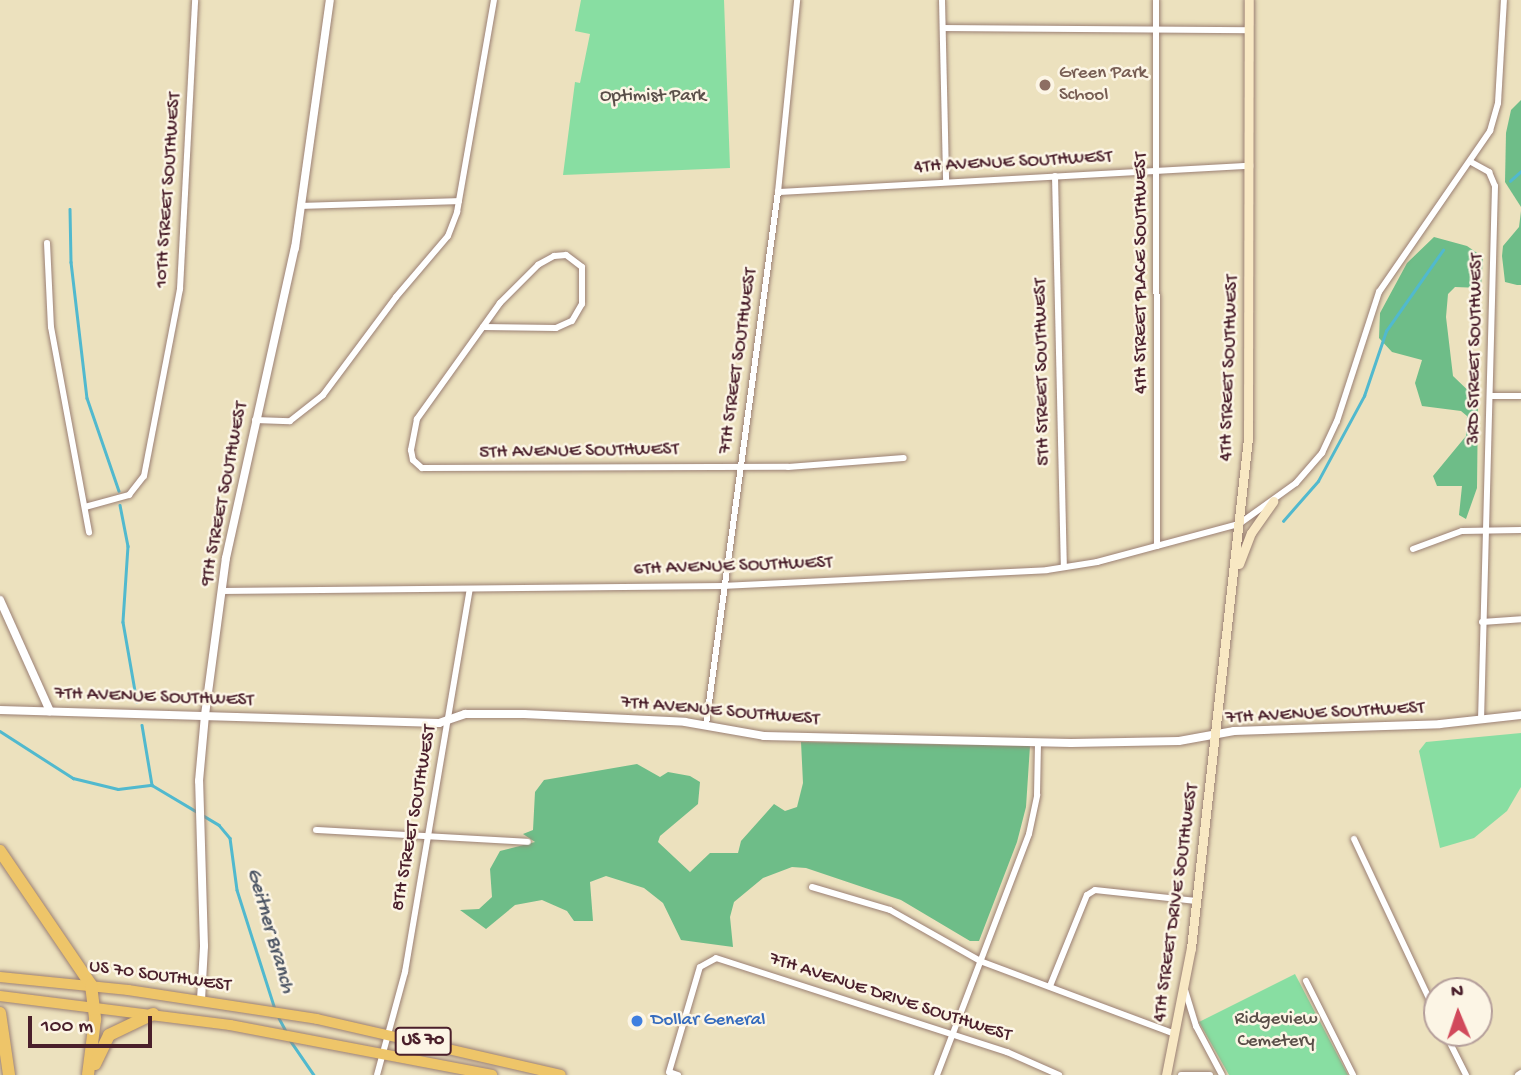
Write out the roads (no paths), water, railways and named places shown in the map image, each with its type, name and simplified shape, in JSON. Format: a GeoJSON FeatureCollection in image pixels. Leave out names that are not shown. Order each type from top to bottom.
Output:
{"type":"FeatureCollection","features":[{"type":"Feature","properties":{"kind":"highway"},"geometry":{"type":"LineString","coordinates":[[0,851],[91,985],[95,1005],[88,1075]]}},
{"type":"Feature","properties":{"kind":"highway"},"geometry":{"type":"LineString","coordinates":[[0,1013],[9,1075]]}},
{"type":"Feature","properties":{"kind":"highway"},"geometry":{"type":"LineString","coordinates":[[94,1075],[110,1035],[153,1014]]}},
{"type":"Feature","properties":{"kind":"main road","name":"4TH STREET SOUTHWEST"},"geometry":{"type":"LineString","coordinates":[[1216,735],[1250,394],[1249,0]]}},
{"type":"Feature","properties":{"kind":"main road"},"geometry":{"type":"LineString","coordinates":[[1231,589],[1247,541],[1273,500]]}},
{"type":"Feature","properties":{"kind":"main road","name":"4TH STREET DRIVE SOUTHWEST"},"geometry":{"type":"LineString","coordinates":[[1166,1075],[1177,1035],[1185,989],[1216,735]]}},
{"type":"Feature","properties":{"kind":"main road","name":"US 70 SOUTHWEST"},"geometry":{"type":"LineString","coordinates":[[0,977],[91,985],[201,1000],[390,1033],[561,1075]]}},
{"type":"Feature","properties":{"kind":"main road","name":"US 70 SOUTHWEST"},"geometry":{"type":"LineString","coordinates":[[0,996],[95,1005],[153,1014],[385,1052],[492,1075]]}},
{"type":"Feature","properties":{"kind":"street","name":"10TH STREET SOUTHWEST"},"geometry":{"type":"LineString","coordinates":[[85,507],[125,497],[135,491],[144,476],[180,289],[195,0]]}},
{"type":"Feature","properties":{"kind":"street","name":"9TH STREET SOUTHWEST"},"geometry":{"type":"LineString","coordinates":[[201,1000],[204,946],[199,781],[205,715],[221,591],[302,206],[330,0]]}},
{"type":"Feature","properties":{"kind":"street"},"geometry":{"type":"LineString","coordinates":[[255,420],[290,421],[323,395],[396,297],[448,236],[459,201],[494,0]]}},
{"type":"Feature","properties":{"kind":"street","name":"7TH STREET SOUTHWEST"},"geometry":{"type":"LineString","coordinates":[[706,725],[778,192],[797,0]]}},
{"type":"Feature","properties":{"kind":"street"},"geometry":{"type":"LineString","coordinates":[[942,0],[946,182]]}},
{"type":"Feature","properties":{"kind":"street","name":"4TH STREET PLACE SOUTHWEST"},"geometry":{"type":"LineString","coordinates":[[1156,0],[1160,171],[1157,546]]}},
{"type":"Feature","properties":{"kind":"street"},"geometry":{"type":"LineString","coordinates":[[1239,524],[1273,500],[1322,453],[1337,421],[1379,292],[1471,163],[1490,131],[1498,103],[1504,0]]}},
{"type":"Feature","properties":{"kind":"street"},"geometry":{"type":"LineString","coordinates":[[943,28],[1249,30]]}},
{"type":"Feature","properties":{"kind":"street","name":"3RD STREET SOUTHWEST"},"geometry":{"type":"LineString","coordinates":[[1471,163],[1489,172],[1495,186],[1481,719]]}},
{"type":"Feature","properties":{"kind":"street","name":"4TH AVENUE SOUTHWEST"},"geometry":{"type":"LineString","coordinates":[[778,192],[1250,166]]}},
{"type":"Feature","properties":{"kind":"street","name":"5TH STREET SOUTHWEST"},"geometry":{"type":"LineString","coordinates":[[1055,176],[1064,568]]}},
{"type":"Feature","properties":{"kind":"street"},"geometry":{"type":"LineString","coordinates":[[302,206],[459,201]]}},
{"type":"Feature","properties":{"kind":"street"},"geometry":{"type":"LineString","coordinates":[[47,243],[51,327],[89,533]]}},
{"type":"Feature","properties":{"kind":"street","name":"5TH AVENUE SOUTHWEST"},"geometry":{"type":"LineString","coordinates":[[483,327],[556,328],[572,321],[582,304],[582,267],[566,255],[546,260],[517,284],[483,327],[417,419],[411,450],[413,460],[422,468],[788,467],[904,458]]}},
{"type":"Feature","properties":{"kind":"street"},"geometry":{"type":"LineString","coordinates":[[1491,396],[1521,396]]}},
{"type":"Feature","properties":{"kind":"street","name":"6TH AVENUE SOUTHWEST"},"geometry":{"type":"LineString","coordinates":[[221,591],[724,586],[1064,568],[1239,524]]}},
{"type":"Feature","properties":{"kind":"street"},"geometry":{"type":"LineString","coordinates":[[1413,549],[1445,534],[1521,530]]}},
{"type":"Feature","properties":{"kind":"street","name":"8TH STREET SOUTHWEST"},"geometry":{"type":"LineString","coordinates":[[377,1075],[390,1033],[428,838],[470,589]]}},
{"type":"Feature","properties":{"kind":"street"},"geometry":{"type":"LineString","coordinates":[[0,600],[50,711]]}},
{"type":"Feature","properties":{"kind":"street"},"geometry":{"type":"LineString","coordinates":[[1482,622],[1521,619]]}},
{"type":"Feature","properties":{"kind":"street","name":"7TH AVENUE SOUTHWEST"},"geometry":{"type":"LineString","coordinates":[[0,710],[448,721],[482,713],[706,725],[764,736],[1038,742],[1158,742],[1216,735],[1521,715]]}},
{"type":"Feature","properties":{"kind":"street"},"geometry":{"type":"LineString","coordinates":[[937,1075],[1029,834],[1037,795],[1038,742]]}},
{"type":"Feature","properties":{"kind":"street"},"geometry":{"type":"LineString","coordinates":[[316,830],[528,842]]}},
{"type":"Feature","properties":{"kind":"street"},"geometry":{"type":"LineString","coordinates":[[1354,839],[1423,985]]}},
{"type":"Feature","properties":{"kind":"street"},"geometry":{"type":"LineString","coordinates":[[812,887],[890,910],[980,961],[1177,1035]]}},
{"type":"Feature","properties":{"kind":"street"},"geometry":{"type":"LineString","coordinates":[[1050,986],[1087,895],[1095,890],[1196,901]]}},
{"type":"Feature","properties":{"kind":"street","name":"7TH AVENUE DRIVE SOUTHWEST"},"geometry":{"type":"LineString","coordinates":[[678,1075],[669,1072],[700,967],[709,958],[952,1034],[1059,1075]]}},
{"type":"Feature","properties":{"kind":"street"},"geometry":{"type":"LineString","coordinates":[[1306,981],[1353,1075]]}},
{"type":"Feature","properties":{"kind":"street"},"geometry":{"type":"LineString","coordinates":[[1185,989],[1196,1026],[1222,1075]]}},
{"type":"Feature","properties":{"kind":"street"},"geometry":{"type":"LineString","coordinates":[[1453,1047],[1466,1075]]}},
{"type":"Feature","properties":{"kind":"street"},"geometry":{"type":"LineString","coordinates":[[1181,1075],[1210,1075]]}},
{"type":"Feature","properties":{"kind":"waterway"},"geometry":{"type":"LineString","coordinates":[[1510,181],[1521,171]]}},
{"type":"Feature","properties":{"kind":"waterway"},"geometry":{"type":"LineString","coordinates":[[70,209],[71,262],[87,398],[119,491]]}},
{"type":"Feature","properties":{"kind":"waterway"},"geometry":{"type":"LineString","coordinates":[[1283,521],[1318,481],[1364,396],[1386,331],[1443,250]]}},
{"type":"Feature","properties":{"kind":"waterway"},"geometry":{"type":"LineString","coordinates":[[120,505],[128,546],[123,622],[137,702]]}},
{"type":"Feature","properties":{"kind":"waterway"},"geometry":{"type":"LineString","coordinates":[[142,725],[152,785]]}},
{"type":"Feature","properties":{"kind":"waterway","name":"Geitner Branch"},"geometry":{"type":"LineString","coordinates":[[0,731],[73,778],[118,789],[152,785],[219,825],[230,838],[237,890],[275,1009]]}},
{"type":"Feature","properties":{"kind":"waterway","name":"Geitner Branch"},"geometry":{"type":"LineString","coordinates":[[279,1018],[286,1031]]}},
{"type":"Feature","properties":{"kind":"waterway","name":"Geitner Branch"},"geometry":{"type":"LineString","coordinates":[[290,1040],[314,1075]]}},
{"type":"Feature","properties":{"kind":"place","name":"Green Park School"},"geometry":{"type":"Point","coordinates":[1045,85]}},
{"type":"Feature","properties":{"kind":"place","name":"Dollar General"},"geometry":{"type":"Point","coordinates":[637,1021]}},
{"type":"Feature","properties":{"kind":"park label","name":"Optimist Park"},"geometry":{"type":"Point","coordinates":[653,97]}},
{"type":"Feature","properties":{"kind":"park label","name":"Ridgeview Cemetery"},"geometry":{"type":"Point","coordinates":[1276,1031]}}]}
